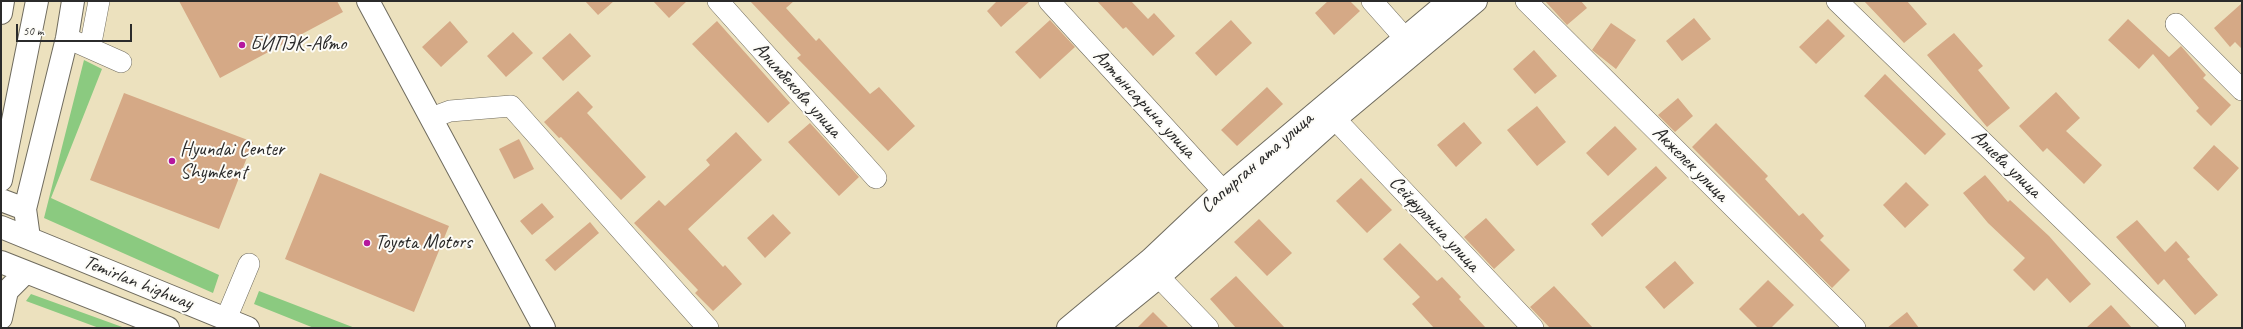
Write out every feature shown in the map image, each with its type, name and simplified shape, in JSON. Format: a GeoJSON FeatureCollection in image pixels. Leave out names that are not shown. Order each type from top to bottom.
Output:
{"type":"FeatureCollection","features":[{"type":"Feature","properties":{"kind":"main road"},"geometry":{"type":"LineString","coordinates":[[1,13],[3,1]]}},
{"type":"Feature","properties":{"kind":"main road"},"geometry":{"type":"LineString","coordinates":[[1,180],[37,1]]}},
{"type":"Feature","properties":{"kind":"main road"},"geometry":{"type":"LineString","coordinates":[[29,238],[25,209],[67,38],[73,1]]}},
{"type":"Feature","properties":{"kind":"main road","name":"Сапырган ата улица"},"geometry":{"type":"LineString","coordinates":[[1068,328],[1151,259],[1224,190],[1404,37],[1449,1]]}},
{"type":"Feature","properties":{"kind":"main road","name":"Сапырган ата улица"},"geometry":{"type":"LineString","coordinates":[[1096,328],[1159,277],[1335,119],[1476,1]]}},
{"type":"Feature","properties":{"kind":"main road"},"geometry":{"type":"LineString","coordinates":[[374,4],[431,118],[544,328]]}},
{"type":"Feature","properties":{"kind":"main road"},"geometry":{"type":"LineString","coordinates":[[1,200],[25,209]]}},
{"type":"Feature","properties":{"kind":"main road","name":"Temirlan highway"},"geometry":{"type":"LineString","coordinates":[[1,227],[248,328]]}},
{"type":"Feature","properties":{"kind":"main road"},"geometry":{"type":"LineString","coordinates":[[1,262],[168,328]]}},
{"type":"Feature","properties":{"kind":"main road"},"geometry":{"type":"LineString","coordinates":[[1,318],[4,290],[26,272]]}},
{"type":"Feature","properties":{"kind":"main road"},"geometry":{"type":"LineString","coordinates":[[524,292],[534,328]]}},
{"type":"Feature","properties":{"kind":"street"},"geometry":{"type":"LineString","coordinates":[[90,48],[99,1]]}},
{"type":"Feature","properties":{"kind":"street","name":"Алимбекова улица"},"geometry":{"type":"LineString","coordinates":[[718,1],[876,178]]}},
{"type":"Feature","properties":{"kind":"street","name":"Алтынсарина улица"},"geometry":{"type":"LineString","coordinates":[[1049,1],[1238,207]]}},
{"type":"Feature","properties":{"kind":"street"},"geometry":{"type":"LineString","coordinates":[[1372,1],[1404,37]]}},
{"type":"Feature","properties":{"kind":"street","name":"Акжелек улица"},"geometry":{"type":"LineString","coordinates":[[1526,1],[1855,328]]}},
{"type":"Feature","properties":{"kind":"street","name":"Алиева улица"},"geometry":{"type":"LineString","coordinates":[[1837,1],[2175,328]]}},
{"type":"Feature","properties":{"kind":"street"},"geometry":{"type":"LineString","coordinates":[[2176,24],[2242,90]]}},
{"type":"Feature","properties":{"kind":"street"},"geometry":{"type":"LineString","coordinates":[[67,38],[121,62]]}},
{"type":"Feature","properties":{"kind":"street"},"geometry":{"type":"LineString","coordinates":[[431,118],[450,111],[511,106],[708,328]]}},
{"type":"Feature","properties":{"kind":"street","name":"Сейфуллина улица"},"geometry":{"type":"LineString","coordinates":[[1335,119],[1533,328]]}},
{"type":"Feature","properties":{"kind":"street"},"geometry":{"type":"LineString","coordinates":[[226,319],[249,264]]}},
{"type":"Feature","properties":{"kind":"street"},"geometry":{"type":"LineString","coordinates":[[1159,277],[1208,328]]}},
{"type":"Feature","properties":{"kind":"green space"},"geometry":{"type":"Polygon","coordinates":[[[84,60],[102,69],[51,198],[219,275],[213,293],[44,218],[84,60]]]}},
{"type":"Feature","properties":{"kind":"green space"},"geometry":{"type":"Polygon","coordinates":[[[259,291],[355,328],[314,328],[254,304],[259,291]]]}},
{"type":"Feature","properties":{"kind":"green space"},"geometry":{"type":"Polygon","coordinates":[[[31,294],[125,328],[99,328],[26,301],[31,294]]]}},
{"type":"Feature","properties":{"kind":"building","name":"БИПЭК-Авто"},"geometry":{"type":"Polygon","coordinates":[[[179,1],[337,1],[343,12],[220,78],[179,1]]]}},
{"type":"Feature","properties":{"kind":"building"},"geometry":{"type":"Polygon","coordinates":[[[585,1],[614,1],[598,15],[585,1]]]}},
{"type":"Feature","properties":{"kind":"building"},"geometry":{"type":"Polygon","coordinates":[[[653,1],[687,1],[669,18],[653,1]]]}},
{"type":"Feature","properties":{"kind":"building"},"geometry":{"type":"Polygon","coordinates":[[[750,1],[794,1],[786,8],[816,41],[819,38],[870,94],[879,87],[915,126],[888,151],[797,58],[801,55],[750,1]]]}},
{"type":"Feature","properties":{"kind":"building"},"geometry":{"type":"Polygon","coordinates":[[[997,1],[1030,1],[1001,27],[987,11],[997,1]]]}},
{"type":"Feature","properties":{"kind":"building"},"geometry":{"type":"Polygon","coordinates":[[[1097,1],[1131,1],[1148,19],[1154,13],[1175,36],[1153,56],[1126,27],[1123,29],[1097,1]]]}},
{"type":"Feature","properties":{"kind":"building"},"geometry":{"type":"Polygon","coordinates":[[[1328,1],[1350,1],[1360,11],[1334,35],[1315,13],[1328,1]]]}},
{"type":"Feature","properties":{"kind":"building"},"geometry":{"type":"Polygon","coordinates":[[[1545,1],[1581,1],[1587,8],[1567,25],[1545,1]]]}},
{"type":"Feature","properties":{"kind":"building"},"geometry":{"type":"Polygon","coordinates":[[[1864,1],[1907,1],[1927,24],[1904,43],[1864,1]]]}},
{"type":"Feature","properties":{"kind":"building"},"geometry":{"type":"Polygon","coordinates":[[[2242,3],[2242,49],[2235,42],[2230,47],[2214,28],[2242,3]]]}},
{"type":"Feature","properties":{"kind":"building"},"geometry":{"type":"Polygon","coordinates":[[[1694,18],[1711,39],[1682,61],[1666,41],[1694,18]]]}},
{"type":"Feature","properties":{"kind":"building"},"geometry":{"type":"Polygon","coordinates":[[[1828,19],[1845,36],[1816,64],[1799,47],[1828,19]]]}},
{"type":"Feature","properties":{"kind":"building"},"geometry":{"type":"Polygon","coordinates":[[[2128,19],[2169,57],[2181,46],[2206,75],[2203,78],[2231,105],[2211,126],[2196,111],[2199,108],[2153,54],[2139,69],[2108,40],[2128,19]]]}},
{"type":"Feature","properties":{"kind":"building"},"geometry":{"type":"Polygon","coordinates":[[[1050,20],[1075,47],[1040,79],[1015,52],[1050,20]]]}},
{"type":"Feature","properties":{"kind":"building"},"geometry":{"type":"Polygon","coordinates":[[[1231,20],[1252,43],[1216,76],[1195,53],[1231,20]]]}},
{"type":"Feature","properties":{"kind":"building"},"geometry":{"type":"Polygon","coordinates":[[[450,21],[468,42],[441,67],[422,47],[450,21]]]}},
{"type":"Feature","properties":{"kind":"building"},"geometry":{"type":"Polygon","coordinates":[[[717,21],[790,103],[768,123],[692,44],[717,21]]]}},
{"type":"Feature","properties":{"kind":"building"},"geometry":{"type":"Polygon","coordinates":[[[1611,23],[1636,40],[1616,69],[1592,50],[1611,23]]]}},
{"type":"Feature","properties":{"kind":"building"},"geometry":{"type":"Polygon","coordinates":[[[513,32],[533,53],[506,77],[487,56],[513,32]]]}},
{"type":"Feature","properties":{"kind":"building"},"geometry":{"type":"Polygon","coordinates":[[[570,33],[591,56],[563,81],[542,58],[570,33]]]}},
{"type":"Feature","properties":{"kind":"building"},"geometry":{"type":"Polygon","coordinates":[[[1954,33],[1983,66],[1978,70],[2010,108],[1987,127],[1927,55],[1954,33]]]}},
{"type":"Feature","properties":{"kind":"building"},"geometry":{"type":"Polygon","coordinates":[[[1534,50],[1557,76],[1535,94],[1513,69],[1534,50]]]}},
{"type":"Feature","properties":{"kind":"building"},"geometry":{"type":"Polygon","coordinates":[[[1885,74],[1946,134],[1925,155],[1864,96],[1885,74]]]}},
{"type":"Feature","properties":{"kind":"building"},"geometry":{"type":"Polygon","coordinates":[[[1267,87],[1283,104],[1237,146],[1221,130],[1267,87]]]}},
{"type":"Feature","properties":{"kind":"building"},"geometry":{"type":"Polygon","coordinates":[[[578,91],[593,107],[587,113],[646,177],[621,200],[561,137],[559,138],[544,122],[578,91]]]}},
{"type":"Feature","properties":{"kind":"building"},"geometry":{"type":"Polygon","coordinates":[[[2056,92],[2080,118],[2066,131],[2102,165],[2084,184],[2047,148],[2043,152],[2019,126],[2056,92]]]}},
{"type":"Feature","properties":{"kind":"building","name":"Hyundai Center Shymkent"},"geometry":{"type":"Polygon","coordinates":[[[124,93],[253,142],[219,229],[90,180],[124,93]]]}},
{"type":"Feature","properties":{"kind":"building"},"geometry":{"type":"Polygon","coordinates":[[[1678,98],[1693,116],[1675,132],[1658,115],[1678,98]]]}},
{"type":"Feature","properties":{"kind":"building"},"geometry":{"type":"Polygon","coordinates":[[[1537,106],[1566,142],[1537,166],[1507,130],[1537,106]]]}},
{"type":"Feature","properties":{"kind":"building"},"geometry":{"type":"Polygon","coordinates":[[[1464,122],[1482,143],[1456,167],[1437,145],[1464,122]]]}},
{"type":"Feature","properties":{"kind":"building"},"geometry":{"type":"Polygon","coordinates":[[[810,123],[859,177],[839,196],[788,142],[810,123]]]}},
{"type":"Feature","properties":{"kind":"building"},"geometry":{"type":"Polygon","coordinates":[[[1716,123],[1768,176],[1765,179],[1799,216],[1803,213],[1824,236],[1820,240],[1850,270],[1832,288],[1692,147],[1716,123]]]}},
{"type":"Feature","properties":{"kind":"building"},"geometry":{"type":"Polygon","coordinates":[[[1615,126],[1637,149],[1608,176],[1586,153],[1615,126]]]}},
{"type":"Feature","properties":{"kind":"building"},"geometry":{"type":"Polygon","coordinates":[[[736,132],[762,160],[688,229],[723,267],[725,265],[742,284],[713,311],[695,293],[698,290],[634,223],[659,200],[665,206],[710,165],[706,160],[736,132]]]}},
{"type":"Feature","properties":{"kind":"building"},"geometry":{"type":"Polygon","coordinates":[[[519,139],[534,169],[514,179],[499,149],[519,139]]]}},
{"type":"Feature","properties":{"kind":"building"},"geometry":{"type":"Polygon","coordinates":[[[2214,145],[2239,168],[2218,191],[2193,168],[2214,145]]]}},
{"type":"Feature","properties":{"kind":"building"},"geometry":{"type":"Polygon","coordinates":[[[1656,166],[1667,178],[1602,237],[1591,224],[1656,166]]]}},
{"type":"Feature","properties":{"kind":"building","name":"Toyota Motors"},"geometry":{"type":"Polygon","coordinates":[[[320,173],[449,226],[414,312],[285,259],[320,173]]]}},
{"type":"Feature","properties":{"kind":"building"},"geometry":{"type":"Polygon","coordinates":[[[1985,175],[2008,202],[2010,200],[2049,236],[2091,284],[2070,303],[2047,278],[2034,291],[2013,270],[2025,258],[1988,223],[1963,193],[1985,175]]]}},
{"type":"Feature","properties":{"kind":"building"},"geometry":{"type":"Polygon","coordinates":[[[1361,178],[1392,210],[1367,233],[1336,201],[1361,178]]]}},
{"type":"Feature","properties":{"kind":"building"},"geometry":{"type":"Polygon","coordinates":[[[1906,182],[1929,205],[1905,228],[1883,205],[1906,182]]]}},
{"type":"Feature","properties":{"kind":"building"},"geometry":{"type":"Polygon","coordinates":[[[542,203],[554,217],[532,235],[520,221],[542,203]]]}},
{"type":"Feature","properties":{"kind":"building"},"geometry":{"type":"Polygon","coordinates":[[[773,214],[791,233],[765,258],[747,238],[773,214]]]}},
{"type":"Feature","properties":{"kind":"building"},"geometry":{"type":"Polygon","coordinates":[[[1486,218],[1515,250],[1494,269],[1464,237],[1486,218]]]}},
{"type":"Feature","properties":{"kind":"building"},"geometry":{"type":"Polygon","coordinates":[[[1259,219],[1292,253],[1267,276],[1234,242],[1259,219]]]}},
{"type":"Feature","properties":{"kind":"building"},"geometry":{"type":"Polygon","coordinates":[[[2137,220],[2165,252],[2176,241],[2190,257],[2187,259],[2218,295],[2195,315],[2164,279],[2158,285],[2116,237],[2137,220]]]}},
{"type":"Feature","properties":{"kind":"building"},"geometry":{"type":"Polygon","coordinates":[[[590,222],[599,233],[555,271],[545,260],[590,222]]]}},
{"type":"Feature","properties":{"kind":"building"},"geometry":{"type":"Polygon","coordinates":[[[1400,243],[1437,281],[1442,277],[1461,297],[1459,299],[1486,328],[1434,328],[1412,304],[1420,297],[1383,259],[1400,243]]]}},
{"type":"Feature","properties":{"kind":"building"},"geometry":{"type":"Polygon","coordinates":[[[1675,261],[1694,283],[1664,309],[1645,287],[1675,261]]]}},
{"type":"Feature","properties":{"kind":"building"},"geometry":{"type":"Polygon","coordinates":[[[1236,276],[1285,328],[1236,328],[1210,299],[1236,276]]]}},
{"type":"Feature","properties":{"kind":"building"},"geometry":{"type":"Polygon","coordinates":[[[1768,280],[1794,305],[1771,328],[1758,328],[1739,309],[1768,280]]]}},
{"type":"Feature","properties":{"kind":"building"},"geometry":{"type":"Polygon","coordinates":[[[1554,286],[1593,328],[1550,328],[1530,307],[1554,286]]]}},
{"type":"Feature","properties":{"kind":"building"},"geometry":{"type":"Polygon","coordinates":[[[2111,305],[2132,328],[2086,328],[2111,305]]]}},
{"type":"Feature","properties":{"kind":"building"},"geometry":{"type":"Polygon","coordinates":[[[1153,312],[1169,328],[1137,328],[1153,312]]]}},
{"type":"Feature","properties":{"kind":"building"},"geometry":{"type":"Polygon","coordinates":[[[1907,312],[1919,328],[1887,328],[1907,312]]]}},
{"type":"Feature","properties":{"kind":"place","name":"БИПЭК-Авто"},"geometry":{"type":"Point","coordinates":[242,45]}},
{"type":"Feature","properties":{"kind":"place","name":"Hyundai Center Shymkent"},"geometry":{"type":"Point","coordinates":[172,161]}},
{"type":"Feature","properties":{"kind":"place","name":"Toyota Motors"},"geometry":{"type":"Point","coordinates":[367,243]}}]}
